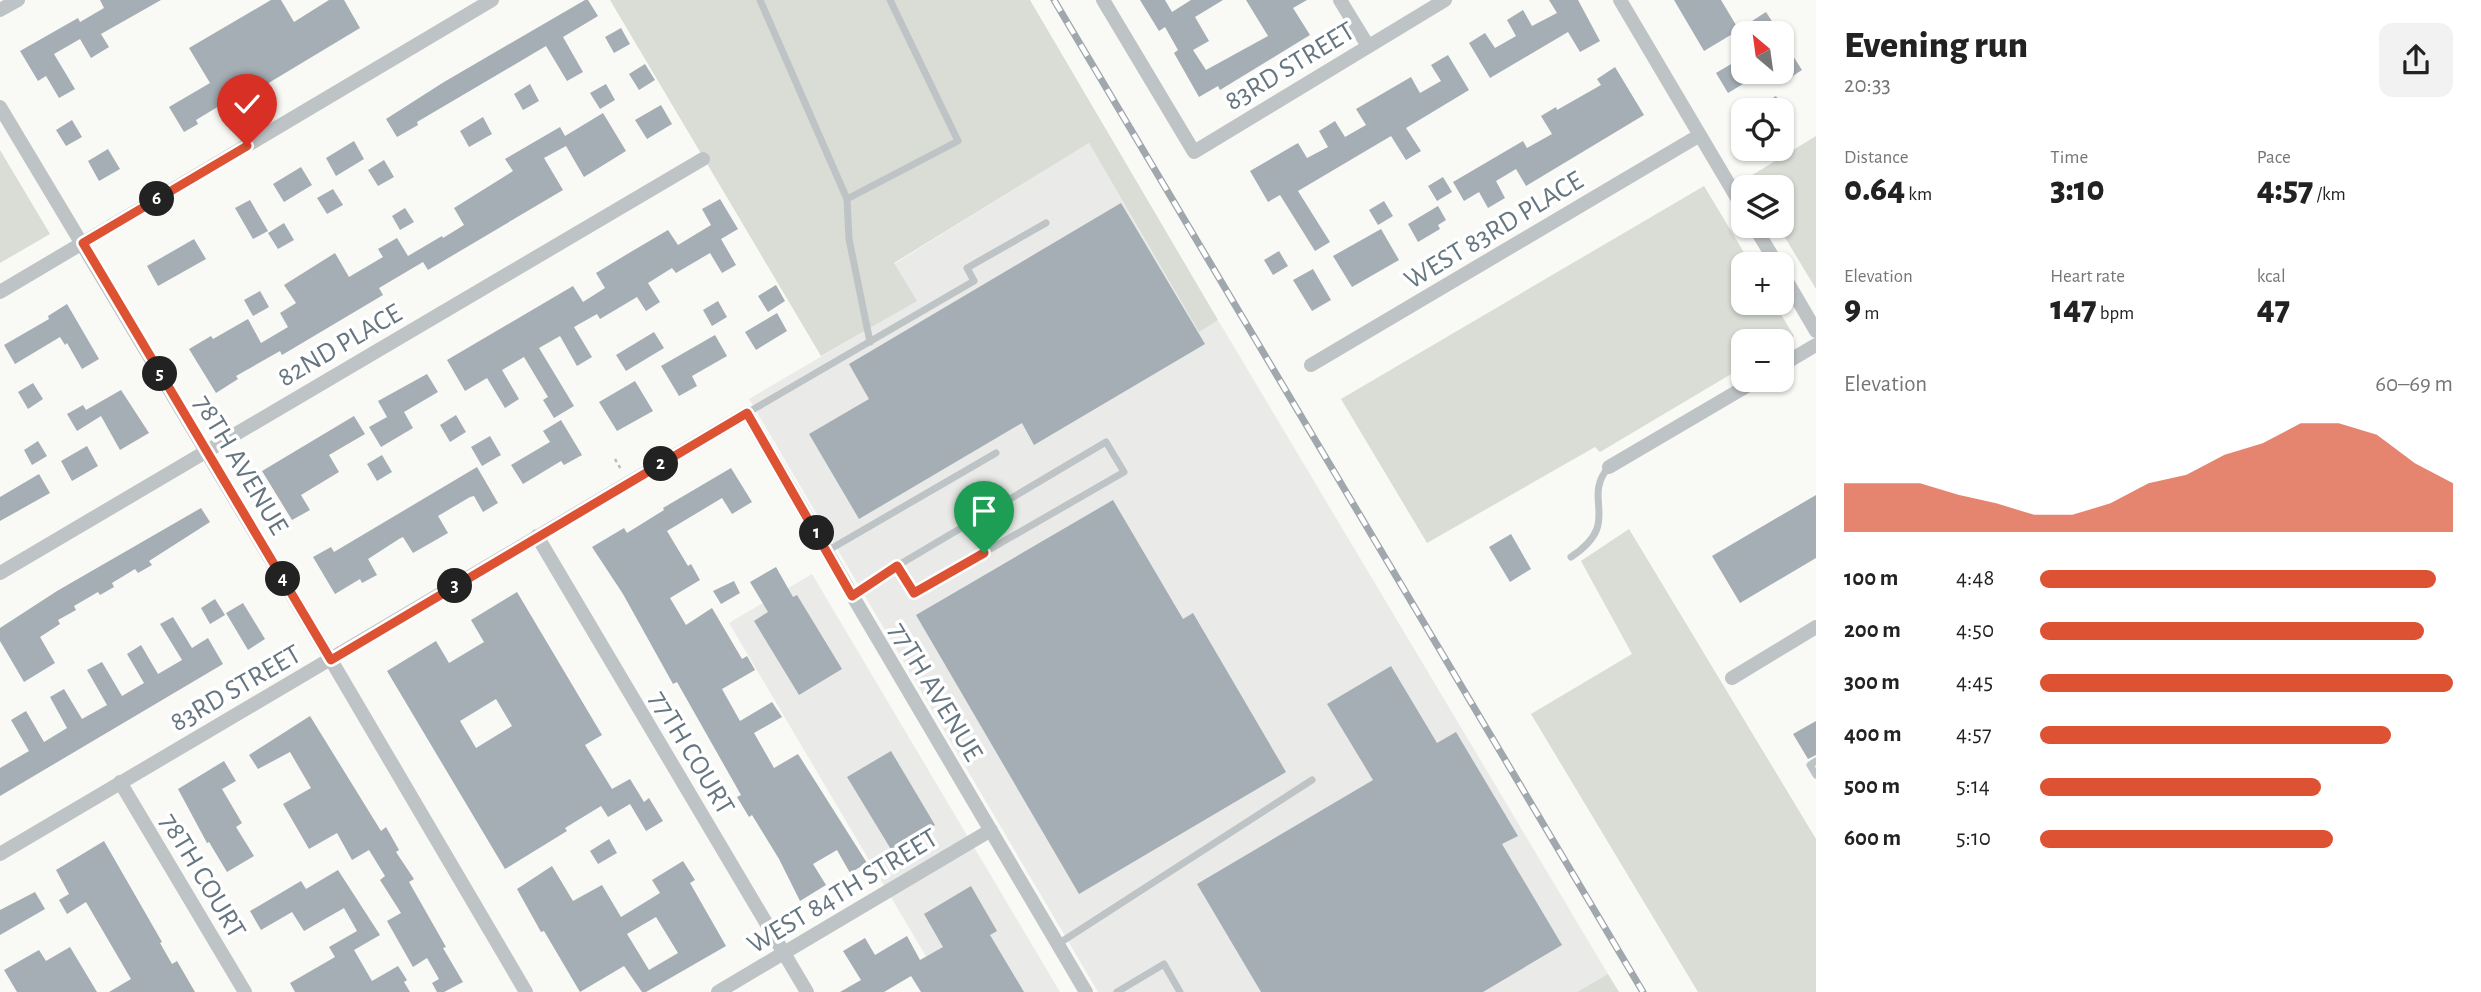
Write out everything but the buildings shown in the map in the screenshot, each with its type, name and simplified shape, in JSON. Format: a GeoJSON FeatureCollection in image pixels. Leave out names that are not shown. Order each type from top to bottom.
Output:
{"type":"FeatureCollection","features":[{"type":"Feature","properties":{"kind":"street"},"geometry":{"type":"LineString","coordinates":[[0,10],[18,0]]}},
{"type":"Feature","properties":{"kind":"street"},"geometry":{"type":"LineString","coordinates":[[0,292],[492,0]]}},
{"type":"Feature","properties":{"kind":"street","name":"83RD STREET"},"geometry":{"type":"LineString","coordinates":[[1103,0],[1194,152],[1446,0]]}},
{"type":"Feature","properties":{"kind":"street"},"geometry":{"type":"LineString","coordinates":[[1340,0],[1368,46]]}},
{"type":"Feature","properties":{"kind":"street"},"geometry":{"type":"LineString","coordinates":[[1620,0],[1731,188]]}},
{"type":"Feature","properties":{"kind":"street","name":"78TH AVENUE"},"geometry":{"type":"LineString","coordinates":[[0,107],[526,992]]}},
{"type":"Feature","properties":{"kind":"street","name":"WEST 83RD PLACE"},"geometry":{"type":"LineString","coordinates":[[1311,365],[1700,135]]}},
{"type":"Feature","properties":{"kind":"street","name":"82ND PLACE"},"geometry":{"type":"LineString","coordinates":[[0,573],[703,159]]}},
{"type":"Feature","properties":{"kind":"street"},"geometry":{"type":"LineString","coordinates":[[1794,293],[1816,331]]}},
{"type":"Feature","properties":{"kind":"street"},"geometry":{"type":"LineString","coordinates":[[1794,358],[1816,345]]}},
{"type":"Feature","properties":{"kind":"street"},"geometry":{"type":"LineString","coordinates":[[1609,467],[1737,392]]}},
{"type":"Feature","properties":{"kind":"street","name":"83RD STREET"},"geometry":{"type":"LineString","coordinates":[[0,854],[747,413]]}},
{"type":"Feature","properties":{"kind":"street","name":"77TH AVENUE"},"geometry":{"type":"LineString","coordinates":[[747,413],[1086,992]]}},
{"type":"Feature","properties":{"kind":"street","name":"77TH COURT"},"geometry":{"type":"LineString","coordinates":[[537,536],[807,992]]}},
{"type":"Feature","properties":{"kind":"street"},"geometry":{"type":"LineString","coordinates":[[1732,678],[1816,627]]}},
{"type":"Feature","properties":{"kind":"street","name":"78TH COURT"},"geometry":{"type":"LineString","coordinates":[[120,782],[246,992]]}},
{"type":"Feature","properties":{"kind":"street","name":"WEST 84TH STREET"},"geometry":{"type":"LineString","coordinates":[[718,992],[991,830]]}},
{"type":"Feature","properties":{"kind":"lane"},"geometry":{"type":"LineString","coordinates":[[760,0],[847,199],[849,239],[870,342]]}},
{"type":"Feature","properties":{"kind":"lane"},"geometry":{"type":"LineString","coordinates":[[847,199],[958,141],[890,0]]}},
{"type":"Feature","properties":{"kind":"lane"},"geometry":{"type":"LineString","coordinates":[[747,413],[974,281],[967,268],[1046,223]]}},
{"type":"Feature","properties":{"kind":"lane"},"geometry":{"type":"LineString","coordinates":[[852,596],[897,566],[1106,442],[1124,472],[914,593],[897,566]]}},
{"type":"Feature","properties":{"kind":"lane"},"geometry":{"type":"LineString","coordinates":[[827,551],[996,453]]}},
{"type":"Feature","properties":{"kind":"lane"},"geometry":{"type":"LineString","coordinates":[[1571,556],[1586,547],[1595,537],[1598,527],[1598,486],[1609,467]]}},
{"type":"Feature","properties":{"kind":"lane"},"geometry":{"type":"LineString","coordinates":[[1816,761],[1810,765],[1816,775]]}},
{"type":"Feature","properties":{"kind":"lane"},"geometry":{"type":"LineString","coordinates":[[1057,944],[1312,780]]}},
{"type":"Feature","properties":{"kind":"lane"},"geometry":{"type":"LineString","coordinates":[[1117,992],[1164,964],[1180,992]]}},
{"type":"Feature","properties":{"kind":"shaded area"},"geometry":{"type":"Polygon","coordinates":[[[610,0],[1030,0],[1218,320],[1199,332],[1089,143],[894,263],[917,301],[821,356],[610,0]]]}},
{"type":"Feature","properties":{"kind":"shaded area"},"geometry":{"type":"Polygon","coordinates":[[[1816,136],[1816,289],[1785,238],[1794,238],[1794,175],[1752,175],[1775,161],[1794,161],[1794,149],[1816,136]]]}},
{"type":"Feature","properties":{"kind":"shaded area"},"geometry":{"type":"Polygon","coordinates":[[[1089,143],[1199,331],[1218,320],[1608,974],[1577,992],[1098,992],[749,399],[916,301],[894,264],[1089,143]]]}},
{"type":"Feature","properties":{"kind":"shaded area"},"geometry":{"type":"Polygon","coordinates":[[[0,150],[50,234],[0,263],[0,150]]]}},
{"type":"Feature","properties":{"kind":"shaded area"},"geometry":{"type":"Polygon","coordinates":[[[1704,186],[1731,231],[1731,238],[1735,238],[1744,252],[1731,252],[1731,315],[1781,315],[1790,329],[1731,329],[1731,374],[1600,452],[1595,447],[1427,543],[1341,399],[1704,186]]]}},
{"type":"Feature","properties":{"kind":"shaded area"},"geometry":{"type":"Polygon","coordinates":[[[1629,529],[1816,839],[1816,992],[1698,992],[1531,714],[1632,654],[1581,561],[1629,529]]]}},
{"type":"Feature","properties":{"kind":"shaded area"},"geometry":{"type":"Polygon","coordinates":[[[812,574],[1060,992],[947,992],[729,623],[812,574]]]}},
{"type":"Feature","properties":{"kind":"shaded area"},"geometry":{"type":"Polygon","coordinates":[[[1608,974],[1619,992],[1577,992],[1608,974]]]}},
{"type":"Feature","properties":{"kind":"railway"},"geometry":{"type":"LineString","coordinates":[[1054,0],[1643,992]]}},
{"type":"Feature","properties":{"kind":"route"},"geometry":{"type":"LineString","coordinates":[[247,146],[83,243],[331,660],[747,413],[852,596],[897,566],[914,593],[984,553]]}}]}
